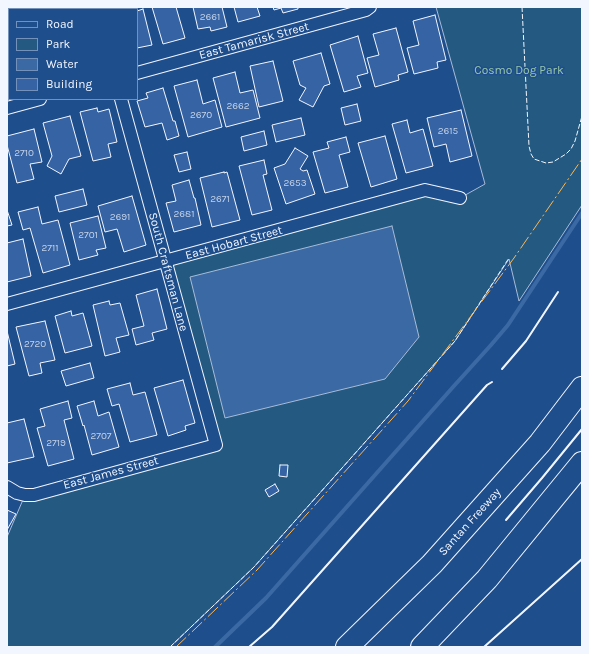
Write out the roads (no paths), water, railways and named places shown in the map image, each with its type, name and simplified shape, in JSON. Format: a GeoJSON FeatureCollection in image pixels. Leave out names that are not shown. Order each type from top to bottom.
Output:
{"type":"FeatureCollection","features":[{"type":"Feature","properties":{"kind":"highway","name":"Santan Freeway"},"geometry":{"type":"LineString","coordinates":[[347,647],[432,564],[540,443],[582,388]]}},
{"type":"Feature","properties":{"kind":"highway"},"geometry":{"type":"LineString","coordinates":[[422,647],[487,579],[582,463]]}},
{"type":"Feature","properties":{"kind":"street","name":"East Tamarisk Street"},"geometry":{"type":"LineString","coordinates":[[138,73],[366,10],[370,7]]}},
{"type":"Feature","properties":{"kind":"street"},"geometry":{"type":"LineString","coordinates":[[7,108],[36,100]]}},
{"type":"Feature","properties":{"kind":"street","name":"South Craftsman Lane"},"geometry":{"type":"LineString","coordinates":[[121,100],[216,445]]}},
{"type":"Feature","properties":{"kind":"street","name":"East Hobart Street"},"geometry":{"type":"LineString","coordinates":[[7,304],[425,190],[460,198]]}},
{"type":"Feature","properties":{"kind":"street","name":"East James Street"},"geometry":{"type":"LineString","coordinates":[[7,487],[17,493],[34,495],[216,445]]}},
{"type":"Feature","properties":{"kind":"water"},"geometry":{"type":"Polygon","coordinates":[[[392,226],[419,337],[385,379],[225,418],[190,277],[392,226]]]}},
{"type":"Feature","properties":{"kind":"waterway"},"geometry":{"type":"LineString","coordinates":[[215,647],[266,598],[508,325],[582,213]]}},
{"type":"Feature","properties":{"kind":"park label","name":"Cosmo Dog Park"},"geometry":{"type":"Point","coordinates":[519,71]}}]}
